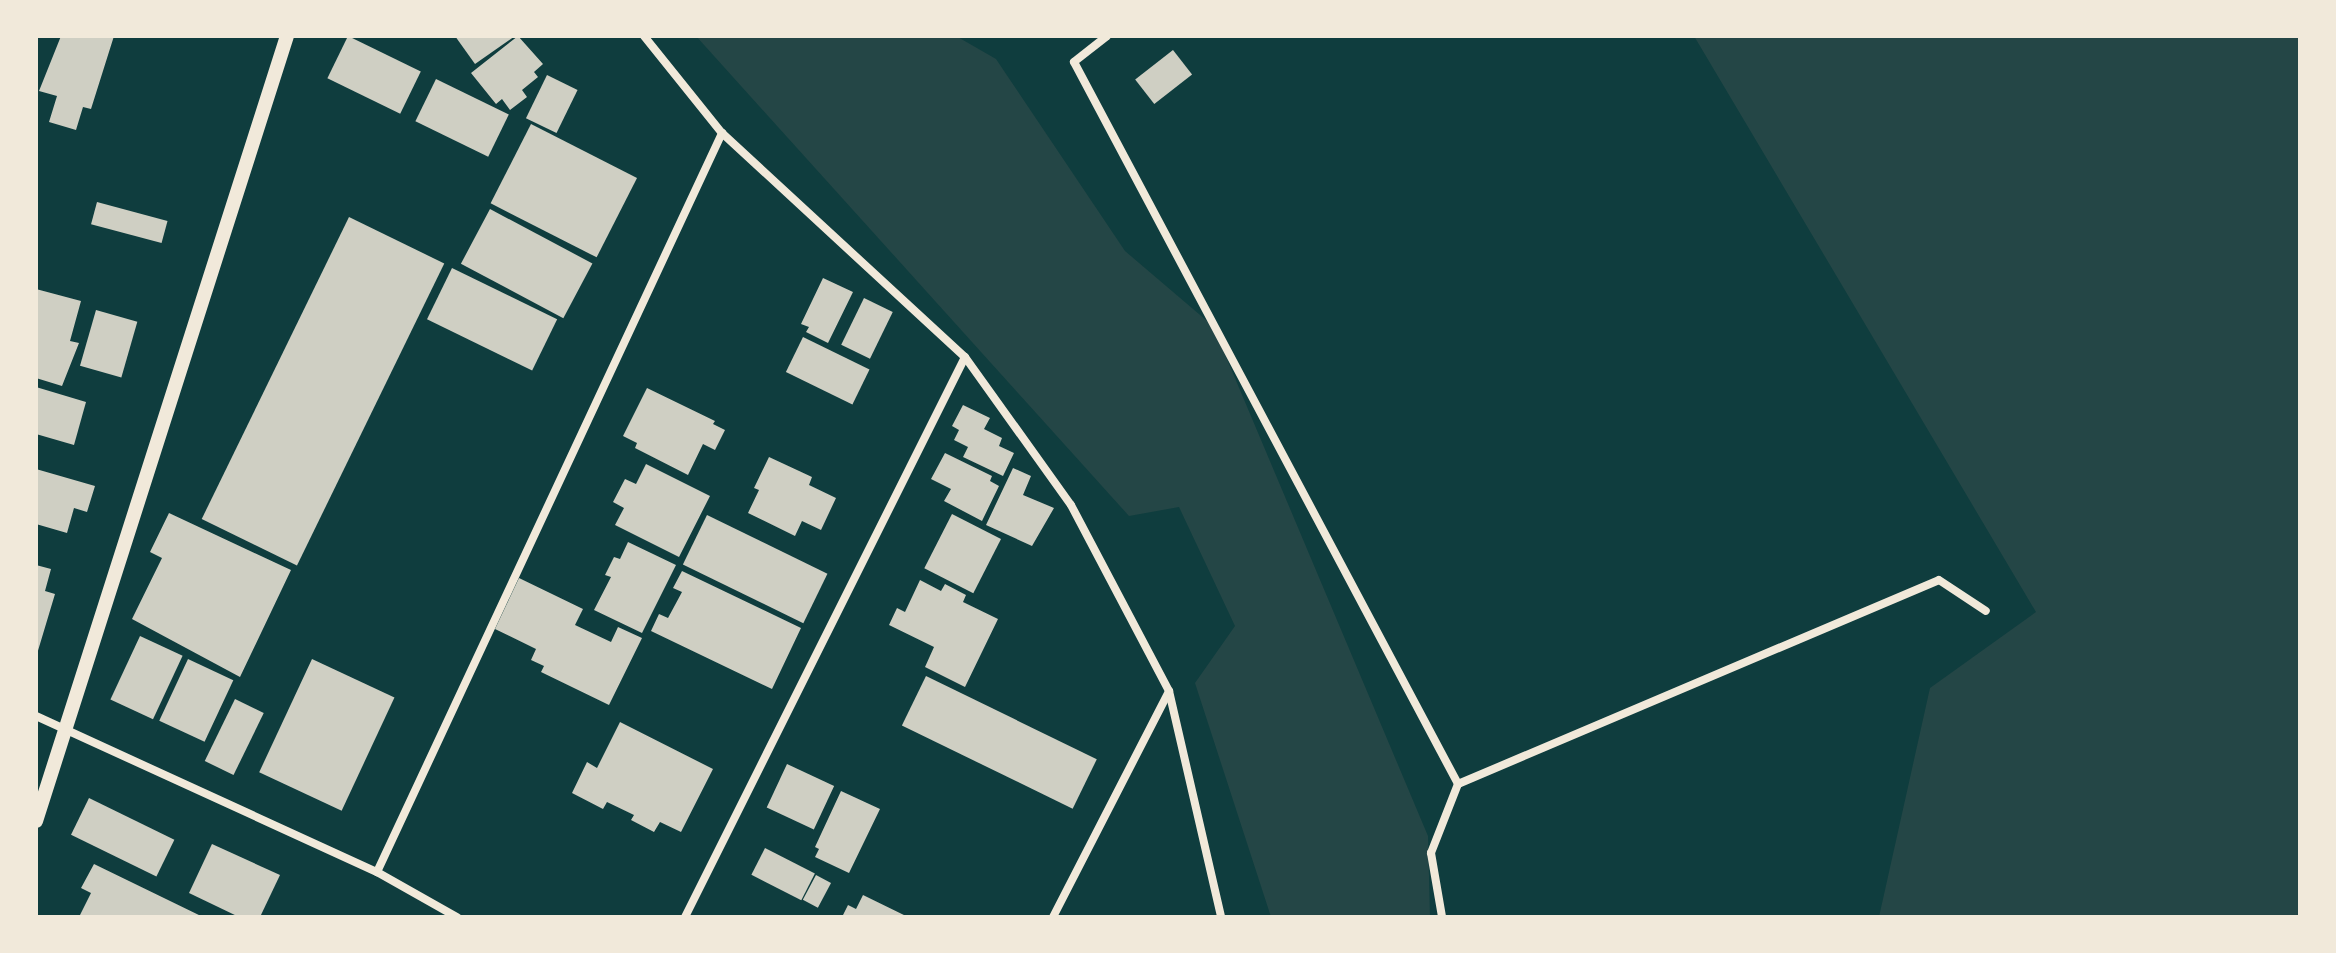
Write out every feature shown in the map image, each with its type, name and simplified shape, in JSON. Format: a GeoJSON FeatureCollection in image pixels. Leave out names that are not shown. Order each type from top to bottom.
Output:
{"type":"FeatureCollection","features":[{"type":"Feature","properties":{"kind":"street"},"geometry":{"type":"LineString","coordinates":[[36,821],[287,36]]}},
{"type":"Feature","properties":{"kind":"street"},"geometry":{"type":"LineString","coordinates":[[644,36],[722,133],[965,357],[1071,505],[1169,691],[1221,917]]}},
{"type":"Feature","properties":{"kind":"street"},"geometry":{"type":"LineString","coordinates":[[1107,36],[1074,62],[1458,784]]}},
{"type":"Feature","properties":{"kind":"street"},"geometry":{"type":"LineString","coordinates":[[377,872],[722,133]]}},
{"type":"Feature","properties":{"kind":"street"},"geometry":{"type":"LineString","coordinates":[[685,917],[965,357]]}},
{"type":"Feature","properties":{"kind":"street"},"geometry":{"type":"LineString","coordinates":[[1442,917],[1431,853],[1458,784],[1939,580],[1986,611]]}},
{"type":"Feature","properties":{"kind":"street"},"geometry":{"type":"LineString","coordinates":[[1053,917],[1169,691]]}},
{"type":"Feature","properties":{"kind":"street"},"geometry":{"type":"LineString","coordinates":[[36,716],[63,731],[377,872],[457,917]]}},
{"type":"Feature","properties":{"kind":"shaded area"},"geometry":{"type":"Polygon","coordinates":[[[696,36],[956,36],[996,59],[1125,251],[1213,326],[1428,836],[1430,917],[1271,917],[1195,683],[1235,626],[1179,507],[1129,516],[696,36]]]}},
{"type":"Feature","properties":{"kind":"shaded area"},"geometry":{"type":"Polygon","coordinates":[[[1694,36],[2300,36],[2300,917],[1879,917],[1930,688],[2036,612],[1694,36]]]}},
{"type":"Feature","properties":{"kind":"building"},"geometry":{"type":"Polygon","coordinates":[[[61,36],[114,36],[91,109],[83,107],[76,130],[49,122],[57,96],[39,91],[61,36]]]}},
{"type":"Feature","properties":{"kind":"building"},"geometry":{"type":"Polygon","coordinates":[[[348,36],[421,72],[400,114],[327,78],[348,36]]]}},
{"type":"Feature","properties":{"kind":"building"},"geometry":{"type":"Polygon","coordinates":[[[455,36],[515,36],[475,64],[455,36]]]}},
{"type":"Feature","properties":{"kind":"building"},"geometry":{"type":"Polygon","coordinates":[[[518,36],[543,64],[534,72],[538,77],[522,90],[527,97],[510,110],[502,99],[496,104],[471,73],[518,36]]]}},
{"type":"Feature","properties":{"kind":"building"},"geometry":{"type":"Polygon","coordinates":[[[1173,50],[1192,74],[1154,104],[1135,80],[1173,50]]]}},
{"type":"Feature","properties":{"kind":"building"},"geometry":{"type":"Polygon","coordinates":[[[547,75],[578,90],[557,133],[526,118],[547,75]]]}},
{"type":"Feature","properties":{"kind":"building"},"geometry":{"type":"Polygon","coordinates":[[[436,79],[509,115],[488,157],[415,121],[436,79]]]}},
{"type":"Feature","properties":{"kind":"building"},"geometry":{"type":"Polygon","coordinates":[[[531,124],[637,178],[597,257],[491,203],[531,124]]]}},
{"type":"Feature","properties":{"kind":"building"},"geometry":{"type":"Polygon","coordinates":[[[97,202],[168,221],[162,243],[91,224],[97,202]]]}},
{"type":"Feature","properties":{"kind":"building"},"geometry":{"type":"Polygon","coordinates":[[[490,209],[592,263],[563,318],[461,264],[490,209]]]}},
{"type":"Feature","properties":{"kind":"building"},"geometry":{"type":"Polygon","coordinates":[[[349,217],[444,263],[297,565],[202,519],[349,217]]]}},
{"type":"Feature","properties":{"kind":"building"},"geometry":{"type":"Polygon","coordinates":[[[452,268],[557,319],[532,371],[427,319],[452,268]]]}},
{"type":"Feature","properties":{"kind":"building"},"geometry":{"type":"Polygon","coordinates":[[[823,278],[853,292],[828,343],[806,332],[809,327],[801,324],[823,278]]]}},
{"type":"Feature","properties":{"kind":"building"},"geometry":{"type":"Polygon","coordinates":[[[36,289],[81,301],[70,341],[79,343],[62,386],[36,378],[36,289]]]}},
{"type":"Feature","properties":{"kind":"building"},"geometry":{"type":"Polygon","coordinates":[[[864,298],[893,312],[870,359],[841,345],[864,298]]]}},
{"type":"Feature","properties":{"kind":"building"},"geometry":{"type":"Polygon","coordinates":[[[96,310],[137,322],[121,378],[80,366],[96,310]]]}},
{"type":"Feature","properties":{"kind":"building"},"geometry":{"type":"Polygon","coordinates":[[[803,337],[870,369],[852,404],[786,372],[803,337]]]}},
{"type":"Feature","properties":{"kind":"building"},"geometry":{"type":"Polygon","coordinates":[[[36,387],[86,402],[74,445],[36,434],[36,387]]]}},
{"type":"Feature","properties":{"kind":"building"},"geometry":{"type":"Polygon","coordinates":[[[647,388],[715,421],[713,424],[725,430],[715,450],[703,444],[688,475],[635,448],[637,443],[623,436],[647,388]]]}},
{"type":"Feature","properties":{"kind":"building"},"geometry":{"type":"Polygon","coordinates":[[[963,405],[990,418],[984,429],[1002,438],[999,446],[1014,453],[1003,476],[963,457],[968,447],[954,440],[959,430],[952,426],[963,405]]]}},
{"type":"Feature","properties":{"kind":"building"},"geometry":{"type":"Polygon","coordinates":[[[945,453],[992,476],[990,481],[999,486],[982,521],[944,501],[951,489],[931,479],[945,453]]]}},
{"type":"Feature","properties":{"kind":"building"},"geometry":{"type":"Polygon","coordinates":[[[769,457],[812,477],[809,485],[836,498],[821,530],[802,521],[795,536],[748,513],[759,490],[754,488],[769,457]]]}},
{"type":"Feature","properties":{"kind":"building"},"geometry":{"type":"Polygon","coordinates":[[[646,464],[710,496],[679,557],[615,525],[624,508],[613,502],[625,479],[636,484],[646,464]]]}},
{"type":"Feature","properties":{"kind":"building"},"geometry":{"type":"Polygon","coordinates":[[[1013,468],[1031,476],[1023,495],[1054,508],[1032,546],[986,525],[1013,468]]]}},
{"type":"Feature","properties":{"kind":"building"},"geometry":{"type":"Polygon","coordinates":[[[36,469],[95,486],[87,512],[74,508],[67,533],[36,524],[36,469]]]}},
{"type":"Feature","properties":{"kind":"building"},"geometry":{"type":"Polygon","coordinates":[[[169,513],[291,570],[240,677],[132,619],[162,558],[150,552],[169,513]]]}},
{"type":"Feature","properties":{"kind":"building"},"geometry":{"type":"Polygon","coordinates":[[[952,514],[1001,539],[973,593],[924,568],[952,514]]]}},
{"type":"Feature","properties":{"kind":"building"},"geometry":{"type":"Polygon","coordinates":[[[707,515],[827,574],[803,623],[683,564],[707,515]]]}},
{"type":"Feature","properties":{"kind":"building"},"geometry":{"type":"Polygon","coordinates":[[[628,542],[676,565],[642,633],[594,610],[611,577],[605,575],[614,557],[620,559],[628,542]]]}},
{"type":"Feature","properties":{"kind":"building"},"geometry":{"type":"Polygon","coordinates":[[[36,565],[51,569],[45,591],[55,594],[37,654],[36,565]]]}},
{"type":"Feature","properties":{"kind":"building"},"geometry":{"type":"Polygon","coordinates":[[[682,571],[801,628],[772,689],[651,631],[659,614],[668,618],[682,592],[673,588],[682,571]]]}},
{"type":"Feature","properties":{"kind":"building"},"geometry":{"type":"Polygon","coordinates":[[[519,578],[583,609],[575,625],[611,642],[618,627],[642,638],[609,705],[541,672],[544,666],[531,660],[536,649],[495,629],[519,578]]]}},
{"type":"Feature","properties":{"kind":"building"},"geometry":{"type":"Polygon","coordinates":[[[920,580],[941,591],[945,584],[966,595],[963,602],[998,619],[965,687],[925,667],[934,647],[889,625],[897,608],[905,612],[920,580]]]}},
{"type":"Feature","properties":{"kind":"building"},"geometry":{"type":"Polygon","coordinates":[[[140,636],[183,656],[153,719],[110,699],[140,636]]]}},
{"type":"Feature","properties":{"kind":"building"},"geometry":{"type":"Polygon","coordinates":[[[188,659],[233,680],[205,742],[159,721],[188,659]]]}},
{"type":"Feature","properties":{"kind":"building"},"geometry":{"type":"Polygon","coordinates":[[[312,659],[394,697],[342,811],[259,772],[312,659]]]}},
{"type":"Feature","properties":{"kind":"building"},"geometry":{"type":"Polygon","coordinates":[[[926,676],[1097,759],[1073,809],[902,725],[926,676]]]}},
{"type":"Feature","properties":{"kind":"building"},"geometry":{"type":"Polygon","coordinates":[[[235,699],[264,713],[234,775],[205,761],[235,699]]]}},
{"type":"Feature","properties":{"kind":"building"},"geometry":{"type":"Polygon","coordinates":[[[620,722],[713,769],[681,832],[660,822],[654,832],[631,820],[634,815],[607,802],[603,809],[572,793],[587,762],[597,768],[620,722]]]}},
{"type":"Feature","properties":{"kind":"building"},"geometry":{"type":"Polygon","coordinates":[[[787,764],[834,786],[814,829],[767,808],[787,764]]]}},
{"type":"Feature","properties":{"kind":"building"},"geometry":{"type":"Polygon","coordinates":[[[841,791],[880,809],[849,873],[815,857],[819,849],[815,847],[841,791]]]}},
{"type":"Feature","properties":{"kind":"building"},"geometry":{"type":"Polygon","coordinates":[[[89,798],[174,840],[156,876],[71,835],[89,798]]]}},
{"type":"Feature","properties":{"kind":"building"},"geometry":{"type":"Polygon","coordinates":[[[212,844],[280,875],[260,917],[239,917],[189,893],[212,844]]]}},
{"type":"Feature","properties":{"kind":"building"},"geometry":{"type":"Polygon","coordinates":[[[765,848],[815,873],[801,900],[751,875],[765,848]]]}},
{"type":"Feature","properties":{"kind":"building"},"geometry":{"type":"Polygon","coordinates":[[[94,864],[203,917],[80,915],[91,893],[81,888],[94,864]]]}},
{"type":"Feature","properties":{"kind":"building"},"geometry":{"type":"Polygon","coordinates":[[[816,875],[831,883],[818,908],[803,900],[816,875]]]}},
{"type":"Feature","properties":{"kind":"building"},"geometry":{"type":"Polygon","coordinates":[[[863,895],[908,917],[842,917],[848,905],[856,909],[863,895]]]}}]}
